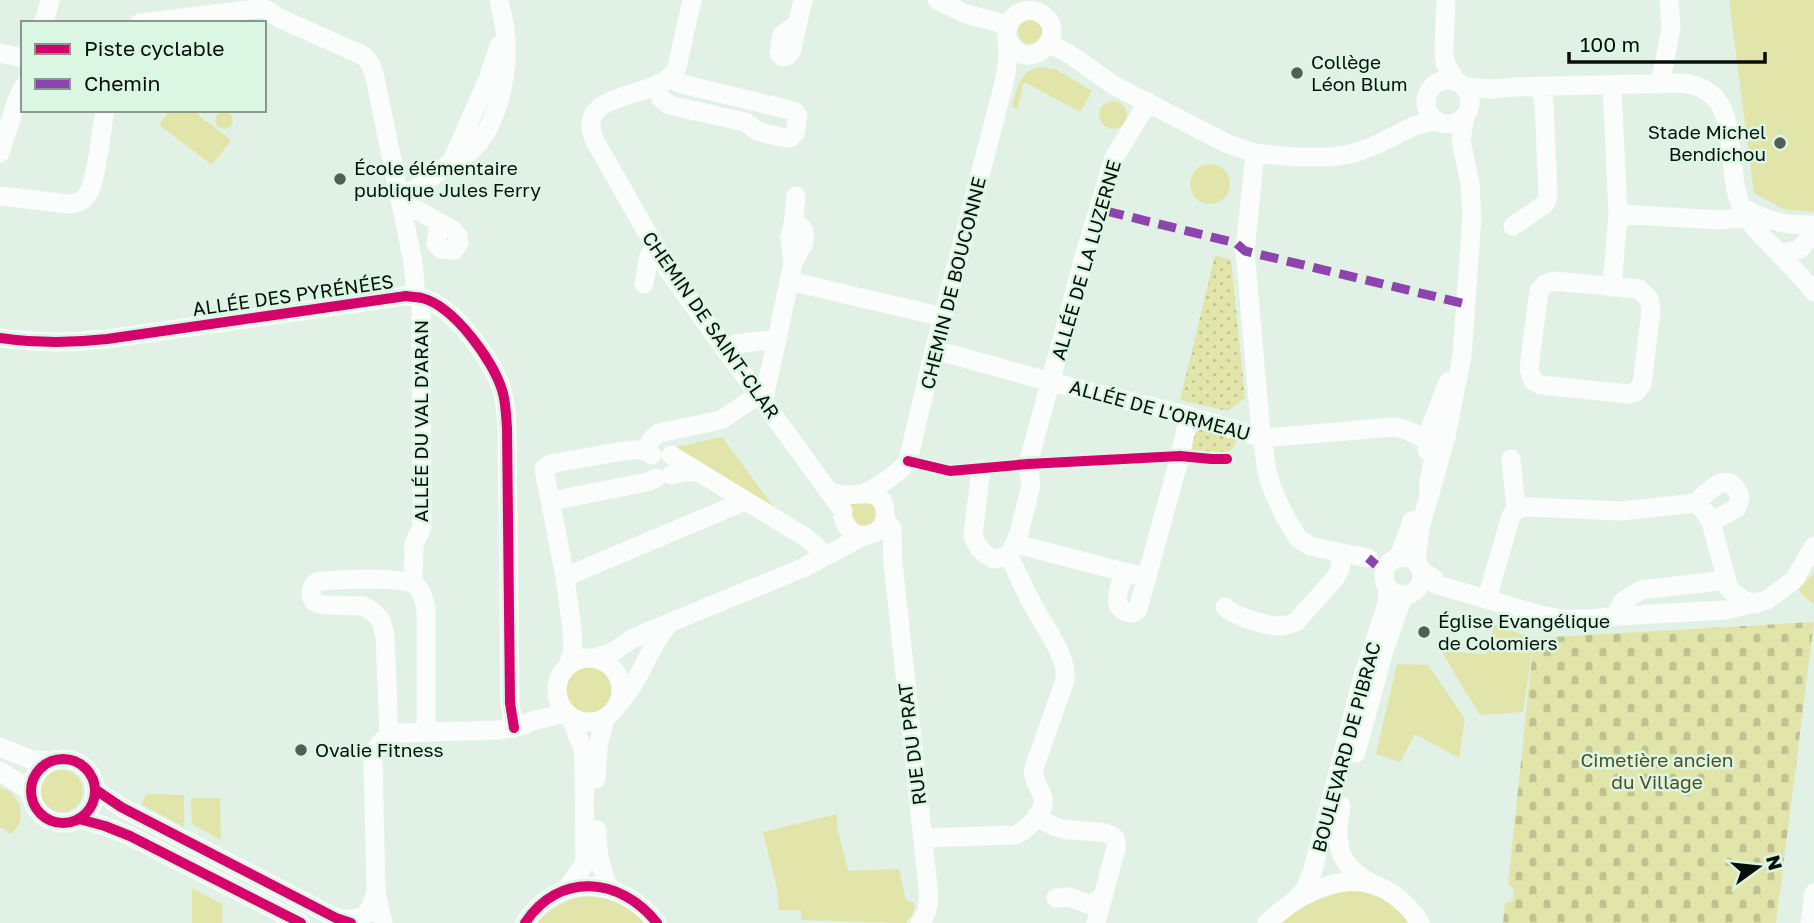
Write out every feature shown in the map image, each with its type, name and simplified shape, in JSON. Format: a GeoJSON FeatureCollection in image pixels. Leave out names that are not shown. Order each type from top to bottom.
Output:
{"type":"FeatureCollection","features":[{"type":"Feature","properties":{"kind":"street"},"geometry":{"type":"LineString","coordinates":[[45,21],[50,0]]}},
{"type":"Feature","properties":{"kind":"street"},"geometry":{"type":"LineString","coordinates":[[407,192],[451,163],[494,65],[504,21],[499,0]]}},
{"type":"Feature","properties":{"kind":"street"},"geometry":{"type":"LineString","coordinates":[[662,83],[682,84],[795,112],[798,116],[796,131],[786,138],[759,132],[745,122],[669,106],[661,98],[662,83],[677,67],[692,0]]}},
{"type":"Feature","properties":{"kind":"street"},"geometry":{"type":"LineString","coordinates":[[797,24],[803,0]]}},
{"type":"Feature","properties":{"kind":"street"},"geometry":{"type":"LineString","coordinates":[[937,0],[1008,32]]}},
{"type":"Feature","properties":{"kind":"street"},"geometry":{"type":"LineString","coordinates":[[1041,49],[1052,30],[1045,9],[1016,15],[1008,32],[1013,48],[1018,52],[1041,49],[1068,53],[1115,86],[1228,144],[1255,153],[1332,157],[1367,149],[1435,117],[1459,121],[1464,98],[1445,63],[1446,0]]}},
{"type":"Feature","properties":{"kind":"street"},"geometry":{"type":"LineString","coordinates":[[1660,83],[1671,29],[1669,0]]}},
{"type":"Feature","properties":{"kind":"street"},"geometry":{"type":"LineString","coordinates":[[153,21],[264,4],[277,17],[361,54],[374,73],[407,192],[419,204],[407,231]]}},
{"type":"Feature","properties":{"kind":"street","name":"CHEMIN DE BOUCONNE"},"geometry":{"type":"LineString","coordinates":[[862,493],[898,471],[908,461],[1002,91],[1007,65],[1008,32]]}},
{"type":"Feature","properties":{"kind":"street","name":"CHEMIN DE BOUCONNE"},"geometry":{"type":"LineString","coordinates":[[1002,91],[1018,68],[1041,49]]}},
{"type":"Feature","properties":{"kind":"street"},"geometry":{"type":"LineString","coordinates":[[0,53],[21,58]]}},
{"type":"Feature","properties":{"kind":"street"},"geometry":{"type":"LineString","coordinates":[[1435,117],[1427,94],[1445,63]]}},
{"type":"Feature","properties":{"kind":"street"},"geometry":{"type":"LineString","coordinates":[[1435,84],[1441,80],[1464,98],[1492,89],[1660,83],[1698,86],[1710,92],[1720,103],[1726,116],[1734,189],[1743,211],[1809,286]]}},
{"type":"Feature","properties":{"kind":"street","name":"CHEMIN DE SAINT-CLAR"},"geometry":{"type":"LineString","coordinates":[[662,83],[605,104],[594,115],[591,127],[595,141],[670,272],[843,514]]}},
{"type":"Feature","properties":{"kind":"street"},"geometry":{"type":"LineString","coordinates":[[1612,85],[1618,214],[1612,287]]}},
{"type":"Feature","properties":{"kind":"street"},"geometry":{"type":"LineString","coordinates":[[1513,226],[1545,204],[1548,196],[1541,87]]}},
{"type":"Feature","properties":{"kind":"street"},"geometry":{"type":"LineString","coordinates":[[0,153],[21,91]]}},
{"type":"Feature","properties":{"kind":"street","name":"BOULEVARD DE PIBRAC"},"geometry":{"type":"LineString","coordinates":[[1419,923],[1406,905],[1388,891],[1360,878],[1339,850],[1337,829],[1341,804],[1383,654],[1412,578],[1420,528],[1454,401],[1462,356],[1472,217],[1469,176],[1461,141],[1464,98]]}},
{"type":"Feature","properties":{"kind":"street","name":"ALLÉE DE LA LUZERNE"},"geometry":{"type":"LineString","coordinates":[[1012,550],[1031,485],[1028,464],[1114,158],[1149,102]]}},
{"type":"Feature","properties":{"kind":"street"},"geometry":{"type":"LineString","coordinates":[[751,126],[756,103]]}},
{"type":"Feature","properties":{"kind":"street"},"geometry":{"type":"LineString","coordinates":[[0,196],[68,204],[84,199],[92,185],[105,112]]}},
{"type":"Feature","properties":{"kind":"street","name":"BOULEVARD DE PIBRAC"},"geometry":{"type":"LineString","coordinates":[[1435,117],[1461,141]]}},
{"type":"Feature","properties":{"kind":"street"},"geometry":{"type":"LineString","coordinates":[[1255,153],[1245,251],[1267,472],[1272,488],[1301,541],[1310,546],[1368,558]]}},
{"type":"Feature","properties":{"kind":"street","name":"ALLÉE DU VAL D'ARAN"},"geometry":{"type":"LineString","coordinates":[[407,192],[407,231],[417,298],[422,527],[414,544],[414,584]]}},
{"type":"Feature","properties":{"kind":"street"},"geometry":{"type":"LineString","coordinates":[[660,463],[646,448],[659,433],[721,420],[760,398],[777,340],[791,272],[805,233],[800,225],[793,225],[796,196]]}},
{"type":"Feature","properties":{"kind":"street"},"geometry":{"type":"LineString","coordinates":[[417,210],[439,223]]}},
{"type":"Feature","properties":{"kind":"street"},"geometry":{"type":"LineString","coordinates":[[1618,214],[1721,220],[1743,211],[1805,225]]}},
{"type":"Feature","properties":{"kind":"street"},"geometry":{"type":"LineString","coordinates":[[1777,251],[1783,236],[1805,225]]}},
{"type":"Feature","properties":{"kind":"street"},"geometry":{"type":"LineString","coordinates":[[1777,251],[1794,252],[1810,238]]}},
{"type":"Feature","properties":{"kind":"street"},"geometry":{"type":"LineString","coordinates":[[1809,286],[1801,257],[1810,238]]}},
{"type":"Feature","properties":{"kind":"street"},"geometry":{"type":"LineString","coordinates":[[645,284],[649,256],[656,250]]}},
{"type":"Feature","properties":{"kind":"street"},"geometry":{"type":"LineString","coordinates":[[791,272],[943,317]]}},
{"type":"Feature","properties":{"kind":"street"},"geometry":{"type":"LineString","coordinates":[[1554,281],[1612,287],[1639,289],[1649,299],[1651,310],[1642,384],[1637,391],[1629,394],[1592,391],[1541,385],[1533,381],[1529,369],[1539,291],[1545,284],[1554,281]]}},
{"type":"Feature","properties":{"kind":"street","name":"ALLÉE DES PYRÉNÉES"},"geometry":{"type":"LineString","coordinates":[[0,338],[64,342],[107,340],[394,297],[417,298],[435,304],[469,335],[495,373],[502,392],[507,428],[510,703],[523,724]]}},
{"type":"Feature","properties":{"kind":"street","name":"BOULEVARD DE PIBRAC"},"geometry":{"type":"LineString","coordinates":[[1412,578],[1401,551],[1420,492],[1430,429],[1462,335]]}},
{"type":"Feature","properties":{"kind":"street"},"geometry":{"type":"LineString","coordinates":[[725,350],[736,344],[777,340]]}},
{"type":"Feature","properties":{"kind":"street","name":"ALLÉE DE L'ORMEAU"},"geometry":{"type":"LineString","coordinates":[[935,350],[1263,438],[1394,427],[1428,440]]}},
{"type":"Feature","properties":{"kind":"street"},"geometry":{"type":"LineString","coordinates":[[1124,572],[1117,600],[1121,610],[1132,613],[1138,609],[1189,416]]}},
{"type":"Feature","properties":{"kind":"street","name":"BOULEVARD DE PIBRAC"},"geometry":{"type":"LineString","coordinates":[[1428,440],[1434,451],[1429,495]]}},
{"type":"Feature","properties":{"kind":"street"},"geometry":{"type":"LineString","coordinates":[[568,666],[573,649],[572,629],[565,577],[544,473],[546,465],[629,450],[660,463],[699,472],[811,542],[817,547],[821,558]]}},
{"type":"Feature","properties":{"kind":"street"},"geometry":{"type":"LineString","coordinates":[[1511,459],[1516,510]]}},
{"type":"Feature","properties":{"kind":"street"},"geometry":{"type":"LineString","coordinates":[[551,501],[647,482],[660,463]]}},
{"type":"Feature","properties":{"kind":"street"},"geometry":{"type":"LineString","coordinates":[[981,469],[973,534],[981,551],[994,559],[1012,550],[1146,577]]}},
{"type":"Feature","properties":{"kind":"street","name":"CHEMIN DE BOUCONNE"},"geometry":{"type":"LineString","coordinates":[[885,516],[898,471]]}},
{"type":"Feature","properties":{"kind":"street"},"geometry":{"type":"LineString","coordinates":[[1487,598],[1511,516],[1516,510],[1526,507],[1622,511],[1696,503],[1716,485],[1729,482],[1734,485],[1740,497],[1737,508],[1711,522]]}},
{"type":"Feature","properties":{"kind":"street"},"geometry":{"type":"LineString","coordinates":[[523,724],[547,704],[557,689],[561,674],[576,660],[613,652],[630,640],[805,568],[881,528],[885,516],[883,502],[876,495],[847,495],[829,491]]}},
{"type":"Feature","properties":{"kind":"street"},"geometry":{"type":"LineString","coordinates":[[821,558],[840,527],[847,500],[862,493]]}},
{"type":"Feature","properties":{"kind":"street"},"geometry":{"type":"LineString","coordinates":[[565,577],[745,501]]}},
{"type":"Feature","properties":{"kind":"street"},"geometry":{"type":"LineString","coordinates":[[1696,503],[1711,522],[1730,589],[1743,600],[1756,604]]}},
{"type":"Feature","properties":{"kind":"street"},"geometry":{"type":"LineString","coordinates":[[843,514],[848,528],[856,535],[868,535],[882,547],[893,563]]}},
{"type":"Feature","properties":{"kind":"street","name":"RUE DU PRAT"},"geometry":{"type":"LineString","coordinates":[[885,516],[892,528],[893,563],[923,838],[928,907],[920,923]]}},
{"type":"Feature","properties":{"kind":"street"},"geometry":{"type":"LineString","coordinates":[[1412,578],[1562,619],[1726,610],[1768,600],[1794,580],[1814,546]]}},
{"type":"Feature","properties":{"kind":"street"},"geometry":{"type":"LineString","coordinates":[[923,838],[1015,835],[1023,831],[1042,807],[1043,800],[1033,771],[1066,671],[1033,607],[1012,550]]}},
{"type":"Feature","properties":{"kind":"street"},"geometry":{"type":"LineString","coordinates":[[1225,607],[1236,615],[1277,626],[1296,622],[1336,577],[1342,553]]}},
{"type":"Feature","properties":{"kind":"street","name":"BOULEVARD DE PIBRAC"},"geometry":{"type":"LineString","coordinates":[[1293,902],[1304,891],[1312,873],[1363,676],[1387,604],[1412,578]]}},
{"type":"Feature","properties":{"kind":"street"},"geometry":{"type":"LineString","coordinates":[[389,736],[385,636],[381,620],[371,610],[362,606],[314,602],[310,593],[313,584],[322,581],[393,580],[414,584],[422,594],[426,609],[426,733]]}},
{"type":"Feature","properties":{"kind":"street"},"geometry":{"type":"LineString","coordinates":[[1616,616],[1623,601],[1641,590],[1727,580]]}},
{"type":"Feature","properties":{"kind":"street"},"geometry":{"type":"LineString","coordinates":[[383,923],[376,891],[373,757],[377,747],[389,736],[402,732],[426,733],[523,724],[568,715],[588,723],[605,719],[628,693],[656,640],[669,624]]}},
{"type":"Feature","properties":{"kind":"street"},"geometry":{"type":"LineString","coordinates":[[572,629],[580,646],[593,658],[610,665],[616,673],[621,688],[619,703]]}},
{"type":"Feature","properties":{"kind":"street"},"geometry":{"type":"LineString","coordinates":[[557,689],[559,702],[568,715],[583,749],[584,761],[586,849],[583,866],[566,890]]}},
{"type":"Feature","properties":{"kind":"street"},"geometry":{"type":"LineString","coordinates":[[605,719],[596,760],[597,837],[600,863],[610,889]]}},
{"type":"Feature","properties":{"kind":"street"},"geometry":{"type":"LineString","coordinates":[[0,747],[32,760],[69,759],[79,762],[87,769],[96,790],[94,802],[88,812],[70,823],[50,821],[41,815],[32,800],[32,782],[49,761]]}},
{"type":"Feature","properties":{"kind":"street"},"geometry":{"type":"LineString","coordinates":[[0,771],[30,791]]}},
{"type":"Feature","properties":{"kind":"street"},"geometry":{"type":"LineString","coordinates":[[96,790],[121,807],[344,920],[361,918],[366,914],[376,891]]}},
{"type":"Feature","properties":{"kind":"street"},"geometry":{"type":"LineString","coordinates":[[1037,816],[1060,828],[1100,832],[1114,838],[1116,848],[1096,923]]}},
{"type":"Feature","properties":{"kind":"street"},"geometry":{"type":"LineString","coordinates":[[79,819],[130,836],[301,923]]}},
{"type":"Feature","properties":{"kind":"street"},"geometry":{"type":"LineString","coordinates":[[1267,923],[1313,890],[1337,883],[1358,882],[1376,886]]}},
{"type":"Feature","properties":{"kind":"street"},"geometry":{"type":"LineString","coordinates":[[525,923],[541,904],[566,890],[595,885],[626,895],[646,909],[657,923]]}},
{"type":"Feature","properties":{"kind":"street"},"geometry":{"type":"LineString","coordinates":[[1810,923],[1814,893]]}},
{"type":"Feature","properties":{"kind":"street"},"geometry":{"type":"LineString","coordinates":[[1056,898],[1069,897],[1091,905],[1104,895]]}},
{"type":"Feature","properties":{"kind":"green space","name":"Stade Michel Bendichou"},"geometry":{"type":"Polygon","coordinates":[[[1729,0],[1814,0],[1814,212],[1783,209],[1754,193],[1729,0]]]}},
{"type":"Feature","properties":{"kind":"green space"},"geometry":{"type":"Polygon","coordinates":[[[1025,20],[1035,20],[1042,27],[1042,37],[1035,44],[1025,44],[1018,37],[1018,27],[1025,20]]]}},
{"type":"Feature","properties":{"kind":"green space"},"geometry":{"type":"Polygon","coordinates":[[[1040,67],[1057,70],[1092,91],[1080,112],[1024,82],[1017,109],[1012,107],[1022,78],[1029,71],[1040,67]]]}},
{"type":"Feature","properties":{"kind":"green space"},"geometry":{"type":"Polygon","coordinates":[[[1113,101],[1123,105],[1127,115],[1123,125],[1113,129],[1103,125],[1099,115],[1103,105],[1113,101]]]}},
{"type":"Feature","properties":{"kind":"green space"},"geometry":{"type":"Polygon","coordinates":[[[169,112],[195,112],[231,140],[212,165],[159,125],[169,112]]]}},
{"type":"Feature","properties":{"kind":"green space"},"geometry":{"type":"Polygon","coordinates":[[[218,112],[230,112],[233,116],[233,124],[228,129],[220,129],[215,124],[215,116],[218,112]]]}},
{"type":"Feature","properties":{"kind":"green space"},"geometry":{"type":"Polygon","coordinates":[[[1210,164],[1224,170],[1230,184],[1224,198],[1210,204],[1196,198],[1190,184],[1196,170],[1210,164]]]}},
{"type":"Feature","properties":{"kind":"green space"},"geometry":{"type":"Polygon","coordinates":[[[1215,255],[1231,260],[1245,398],[1228,411],[1180,400],[1215,255]]]}},
{"type":"Feature","properties":{"kind":"green space"},"geometry":{"type":"Polygon","coordinates":[[[1205,428],[1238,437],[1230,451],[1224,454],[1210,455],[1187,450],[1193,436],[1205,428]]]}},
{"type":"Feature","properties":{"kind":"green space"},"geometry":{"type":"Polygon","coordinates":[[[722,437],[779,514],[676,447],[722,437]]]}},
{"type":"Feature","properties":{"kind":"green space"},"geometry":{"type":"Polygon","coordinates":[[[858,500],[877,503],[879,522],[855,528],[849,510],[858,500]]]}},
{"type":"Feature","properties":{"kind":"green space"},"geometry":{"type":"Polygon","coordinates":[[[1814,573],[1814,605],[1798,590],[1814,573]]]}},
{"type":"Feature","properties":{"kind":"green space","name":"Cimetière ancien du Village"},"geometry":{"type":"Polygon","coordinates":[[[1814,622],[1776,923],[1503,923],[1505,903],[1513,901],[1514,889],[1508,884],[1534,638],[1814,622]]]}},
{"type":"Feature","properties":{"kind":"green space"},"geometry":{"type":"Polygon","coordinates":[[[1494,625],[1534,638],[1523,712],[1480,715],[1441,651],[1486,654],[1494,625]]]}},
{"type":"Feature","properties":{"kind":"green space"},"geometry":{"type":"Polygon","coordinates":[[[1397,664],[1428,665],[1465,719],[1459,758],[1415,734],[1400,762],[1376,754],[1397,664]]]}},
{"type":"Feature","properties":{"kind":"green space"},"geometry":{"type":"Polygon","coordinates":[[[591,665],[606,670],[614,680],[616,691],[605,710],[594,715],[581,715],[567,707],[565,686],[572,674],[591,665]]]}},
{"type":"Feature","properties":{"kind":"green space"},"geometry":{"type":"Polygon","coordinates":[[[62,770],[77,776],[83,791],[77,806],[62,812],[47,806],[41,791],[47,776],[62,770]]]}},
{"type":"Feature","properties":{"kind":"green space"},"geometry":{"type":"Polygon","coordinates":[[[0,787],[13,794],[20,807],[20,821],[12,833],[0,828],[0,787]]]}},
{"type":"Feature","properties":{"kind":"green space"},"geometry":{"type":"Polygon","coordinates":[[[147,794],[184,795],[184,827],[141,804],[147,794]]]}},
{"type":"Feature","properties":{"kind":"green space"},"geometry":{"type":"Polygon","coordinates":[[[191,798],[220,798],[221,840],[192,824],[191,798]]]}},
{"type":"Feature","properties":{"kind":"green space"},"geometry":{"type":"Polygon","coordinates":[[[837,814],[837,827],[848,871],[899,869],[906,900],[914,903],[913,914],[905,923],[801,920],[801,910],[779,910],[777,888],[763,832],[837,814]]]}},
{"type":"Feature","properties":{"kind":"green space"},"geometry":{"type":"Polygon","coordinates":[[[192,888],[222,904],[222,923],[192,923],[192,888]]]}},
{"type":"Feature","properties":{"kind":"green space"},"geometry":{"type":"Polygon","coordinates":[[[1354,889],[1387,899],[1411,923],[1280,923],[1315,901],[1354,889]]]}},
{"type":"Feature","properties":{"kind":"green space"},"geometry":{"type":"Polygon","coordinates":[[[580,897],[616,902],[646,923],[537,923],[557,907],[580,897]]]}},
{"type":"Feature","properties":{"kind":"marked path"},"geometry":{"type":"LineString","coordinates":[[1106,211],[1236,243],[1245,251],[1466,304]]}},
{"type":"Feature","properties":{"kind":"marked path"},"geometry":{"type":"LineString","coordinates":[[1368,558],[1376,565]]}},
{"type":"Feature","properties":{"kind":"cycle path"},"geometry":{"type":"LineString","coordinates":[[0,338],[53,342],[107,339],[406,296],[422,298],[447,312],[481,350],[497,378],[504,399],[507,428],[510,703],[514,728]]}},
{"type":"Feature","properties":{"kind":"cycle path"},"geometry":{"type":"LineString","coordinates":[[908,461],[950,471],[1180,456],[1227,459]]}},
{"type":"Feature","properties":{"kind":"cycle path"},"geometry":{"type":"LineString","coordinates":[[57,759],[69,759],[86,768],[93,779],[95,791],[93,803],[86,814],[69,823],[57,823],[45,818],[36,809],[31,797],[31,785],[36,773],[45,764],[57,759]]}},
{"type":"Feature","properties":{"kind":"cycle path"},"geometry":{"type":"LineString","coordinates":[[96,790],[121,807],[336,918],[351,923]]}},
{"type":"Feature","properties":{"kind":"cycle path"},"geometry":{"type":"LineString","coordinates":[[79,819],[130,836],[301,923]]}},
{"type":"Feature","properties":{"kind":"cycle path"},"geometry":{"type":"LineString","coordinates":[[525,923],[539,906],[555,895],[572,888],[590,886],[626,896],[657,923]]}},
{"type":"Feature","properties":{"kind":"place","name":"Collège Léon Blum"},"geometry":{"type":"Point","coordinates":[1297,73]}},
{"type":"Feature","properties":{"kind":"place","name":"Stade Michel Bendichou"},"geometry":{"type":"Point","coordinates":[1780,143]}},
{"type":"Feature","properties":{"kind":"place","name":"École élémentaire publique Jules Ferry"},"geometry":{"type":"Point","coordinates":[340,179]}},
{"type":"Feature","properties":{"kind":"place","name":"Église Evangélique de Colomiers"},"geometry":{"type":"Point","coordinates":[1424,632]}},
{"type":"Feature","properties":{"kind":"place","name":"Ovalie Fitness"},"geometry":{"type":"Point","coordinates":[301,750]}}]}
